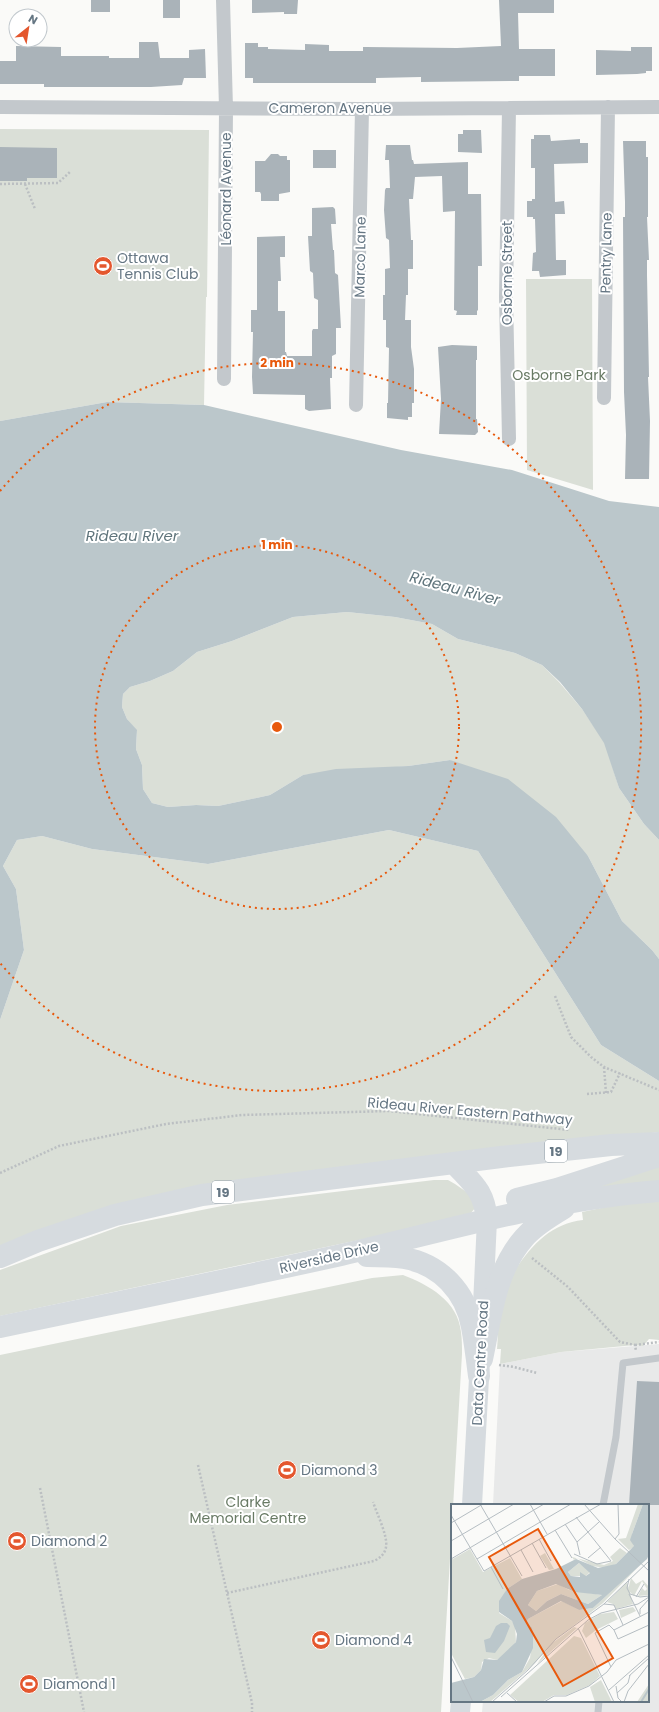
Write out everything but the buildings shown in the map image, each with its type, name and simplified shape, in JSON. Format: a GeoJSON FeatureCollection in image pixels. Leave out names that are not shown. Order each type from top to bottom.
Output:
{"type":"FeatureCollection","features":[{"type":"Feature","properties":{"kind":"main road","name":"19"},"geometry":{"type":"LineString","coordinates":[[0,1257],[38,1241],[115,1215],[202,1195],[611,1145],[659,1143]]}},
{"type":"Feature","properties":{"kind":"main road"},"geometry":{"type":"LineString","coordinates":[[487,1220],[496,1206],[504,1202],[556,1189],[659,1156]]}},
{"type":"Feature","properties":{"kind":"main road"},"geometry":{"type":"LineString","coordinates":[[454,1164],[471,1182],[483,1198],[487,1220]]}},
{"type":"Feature","properties":{"kind":"main road","name":"Riverside Drive"},"geometry":{"type":"LineString","coordinates":[[0,1327],[340,1255],[487,1220],[572,1202],[659,1191]]}},
{"type":"Feature","properties":{"kind":"main road"},"geometry":{"type":"LineString","coordinates":[[480,1370],[497,1288],[511,1256],[525,1237],[572,1202]]}},
{"type":"Feature","properties":{"kind":"main road","name":"Data Centre Road"},"geometry":{"type":"LineString","coordinates":[[472,1504],[487,1220]]}},
{"type":"Feature","properties":{"kind":"main road"},"geometry":{"type":"LineString","coordinates":[[340,1255],[387,1256],[415,1261],[432,1268],[454,1285],[463,1298],[471,1321],[480,1370]]}},
{"type":"Feature","properties":{"kind":"main road"},"geometry":{"type":"LineString","coordinates":[[460,1712],[461,1702]]}},
{"type":"Feature","properties":{"kind":"street","name":"Léonard Avenue"},"geometry":{"type":"LineString","coordinates":[[223,0],[226,108],[224,379]]}},
{"type":"Feature","properties":{"kind":"street","name":"Cameron Avenue"},"geometry":{"type":"LineString","coordinates":[[0,107],[362,109],[659,107]]}},
{"type":"Feature","properties":{"kind":"street","name":"Pentry Lane"},"geometry":{"type":"LineString","coordinates":[[604,398],[608,107]]}},
{"type":"Feature","properties":{"kind":"street","name":"Osborne Street"},"geometry":{"type":"LineString","coordinates":[[509,108],[506,297],[509,439]]}},
{"type":"Feature","properties":{"kind":"street","name":"Marco Lane"},"geometry":{"type":"LineString","coordinates":[[356,405],[362,109]]}},
{"type":"Feature","properties":{"kind":"lane"},"geometry":{"type":"LineString","coordinates":[[603,1504],[616,1437],[623,1363],[659,1358]]}},
{"type":"Feature","properties":{"kind":"path"},"geometry":{"type":"LineString","coordinates":[[0,184],[58,183],[71,171]]}},
{"type":"Feature","properties":{"kind":"path"},"geometry":{"type":"LineString","coordinates":[[25,184],[35,209]]}},
{"type":"Feature","properties":{"kind":"path"},"geometry":{"type":"LineString","coordinates":[[555,996],[571,1037],[591,1057],[604,1067],[659,1090]]}},
{"type":"Feature","properties":{"kind":"path"},"geometry":{"type":"LineString","coordinates":[[604,1067],[606,1093]]}},
{"type":"Feature","properties":{"kind":"path"},"geometry":{"type":"LineString","coordinates":[[587,1094],[606,1093],[612,1091],[620,1073]]}},
{"type":"Feature","properties":{"kind":"path","name":"Rideau River Eastern Pathway"},"geometry":{"type":"LineString","coordinates":[[0,1173],[59,1146],[84,1140],[166,1124],[242,1115],[389,1111],[574,1130]]}},
{"type":"Feature","properties":{"kind":"path"},"geometry":{"type":"LineString","coordinates":[[529,1256],[568,1287],[620,1342],[635,1345],[659,1342]]}},
{"type":"Feature","properties":{"kind":"path"},"geometry":{"type":"LineString","coordinates":[[635,1345],[637,1361]]}},
{"type":"Feature","properties":{"kind":"path"},"geometry":{"type":"LineString","coordinates":[[480,1370],[514,1367],[537,1373]]}},
{"type":"Feature","properties":{"kind":"path"},"geometry":{"type":"LineString","coordinates":[[198,1465],[252,1703],[252,1712]]}},
{"type":"Feature","properties":{"kind":"path"},"geometry":{"type":"LineString","coordinates":[[40,1488],[84,1712]]}},
{"type":"Feature","properties":{"kind":"path"},"geometry":{"type":"LineString","coordinates":[[227,1592],[374,1561],[380,1558],[386,1548],[386,1540],[373,1502]]}},
{"type":"Feature","properties":{"kind":"shaded area"},"geometry":{"type":"Polygon","coordinates":[[[659,1344],[659,1712],[482,1712],[483,1702],[649,1702],[649,1504],[493,1504],[500,1364],[561,1352],[659,1344]]]}},
{"type":"Feature","properties":{"kind":"green space","name":"Ottawa Tennis Club"},"geometry":{"type":"Polygon","coordinates":[[[0,129],[209,130],[204,405],[107,402],[0,421],[0,129]]]}},
{"type":"Feature","properties":{"kind":"green space","name":"Osborne Park"},"geometry":{"type":"Polygon","coordinates":[[[526,279],[592,279],[593,490],[527,470],[526,279]]]}},
{"type":"Feature","properties":{"kind":"green space"},"geometry":{"type":"Polygon","coordinates":[[[347,612],[395,617],[432,624],[458,639],[515,653],[542,665],[559,682],[582,709],[605,743],[619,788],[644,824],[659,840],[659,959],[652,950],[622,921],[588,856],[450,760],[408,766],[303,775],[270,795],[218,806],[196,805],[168,807],[152,803],[143,789],[142,765],[136,749],[137,731],[127,719],[122,707],[123,694],[130,687],[150,681],[173,671],[197,652],[232,641],[293,617],[347,612]]]}},
{"type":"Feature","properties":{"kind":"green space"},"geometry":{"type":"Polygon","coordinates":[[[389,830],[478,851],[601,1045],[659,1081],[659,1132],[202,1195],[0,1257],[0,1020],[24,950],[16,889],[3,866],[17,840],[42,836],[92,849],[208,864],[389,830]]]}},
{"type":"Feature","properties":{"kind":"green space"},"geometry":{"type":"Polygon","coordinates":[[[659,1164],[659,1182],[596,1189],[595,1185],[659,1164]]]}},
{"type":"Feature","properties":{"kind":"green space"},"geometry":{"type":"Polygon","coordinates":[[[434,1180],[448,1180],[455,1184],[468,1193],[476,1207],[470,1214],[458,1219],[0,1316],[0,1270],[121,1226],[227,1205],[434,1180]]]}},
{"type":"Feature","properties":{"kind":"green space"},"geometry":{"type":"Polygon","coordinates":[[[659,1201],[659,1340],[649,1339],[643,1346],[635,1345],[561,1352],[500,1364],[501,1349],[497,1349],[501,1294],[508,1280],[536,1243],[544,1236],[562,1225],[583,1220],[582,1212],[621,1204],[659,1201]]]}},
{"type":"Feature","properties":{"kind":"green space","name":"Clarke Memorial Centre"},"geometry":{"type":"Polygon","coordinates":[[[403,1275],[413,1279],[432,1289],[441,1296],[454,1311],[459,1321],[462,1354],[453,1504],[451,1504],[451,1542],[441,1712],[0,1712],[0,1355],[372,1278],[403,1275]]]}},
{"type":"Feature","properties":{"kind":"water","name":"Rideau River"},"geometry":{"type":"Polygon","coordinates":[[[107,402],[204,405],[401,450],[512,470],[609,501],[659,507],[659,840],[644,824],[619,788],[604,743],[582,709],[560,682],[542,665],[515,653],[458,639],[432,624],[395,617],[347,612],[293,617],[232,641],[197,652],[173,671],[150,681],[130,687],[123,694],[122,707],[127,719],[137,730],[136,749],[142,765],[143,789],[152,803],[168,807],[196,805],[218,806],[270,795],[303,775],[336,769],[408,766],[450,760],[508,779],[556,817],[588,856],[622,921],[652,950],[659,959],[659,1081],[601,1045],[478,851],[389,830],[208,864],[92,849],[42,836],[17,840],[3,866],[16,889],[24,950],[0,1020],[0,421],[107,402]]]}},
{"type":"Feature","properties":{"kind":"place","name":"Ottawa Tennis Club"},"geometry":{"type":"Point","coordinates":[103,266]}},
{"type":"Feature","properties":{"kind":"place","name":"Diamond 3"},"geometry":{"type":"Point","coordinates":[287,1470]}},
{"type":"Feature","properties":{"kind":"place","name":"Diamond 2"},"geometry":{"type":"Point","coordinates":[17,1541]}},
{"type":"Feature","properties":{"kind":"place","name":"Diamond 4"},"geometry":{"type":"Point","coordinates":[321,1640]}},
{"type":"Feature","properties":{"kind":"place","name":"Diamond 1"},"geometry":{"type":"Point","coordinates":[29,1684]}}]}
